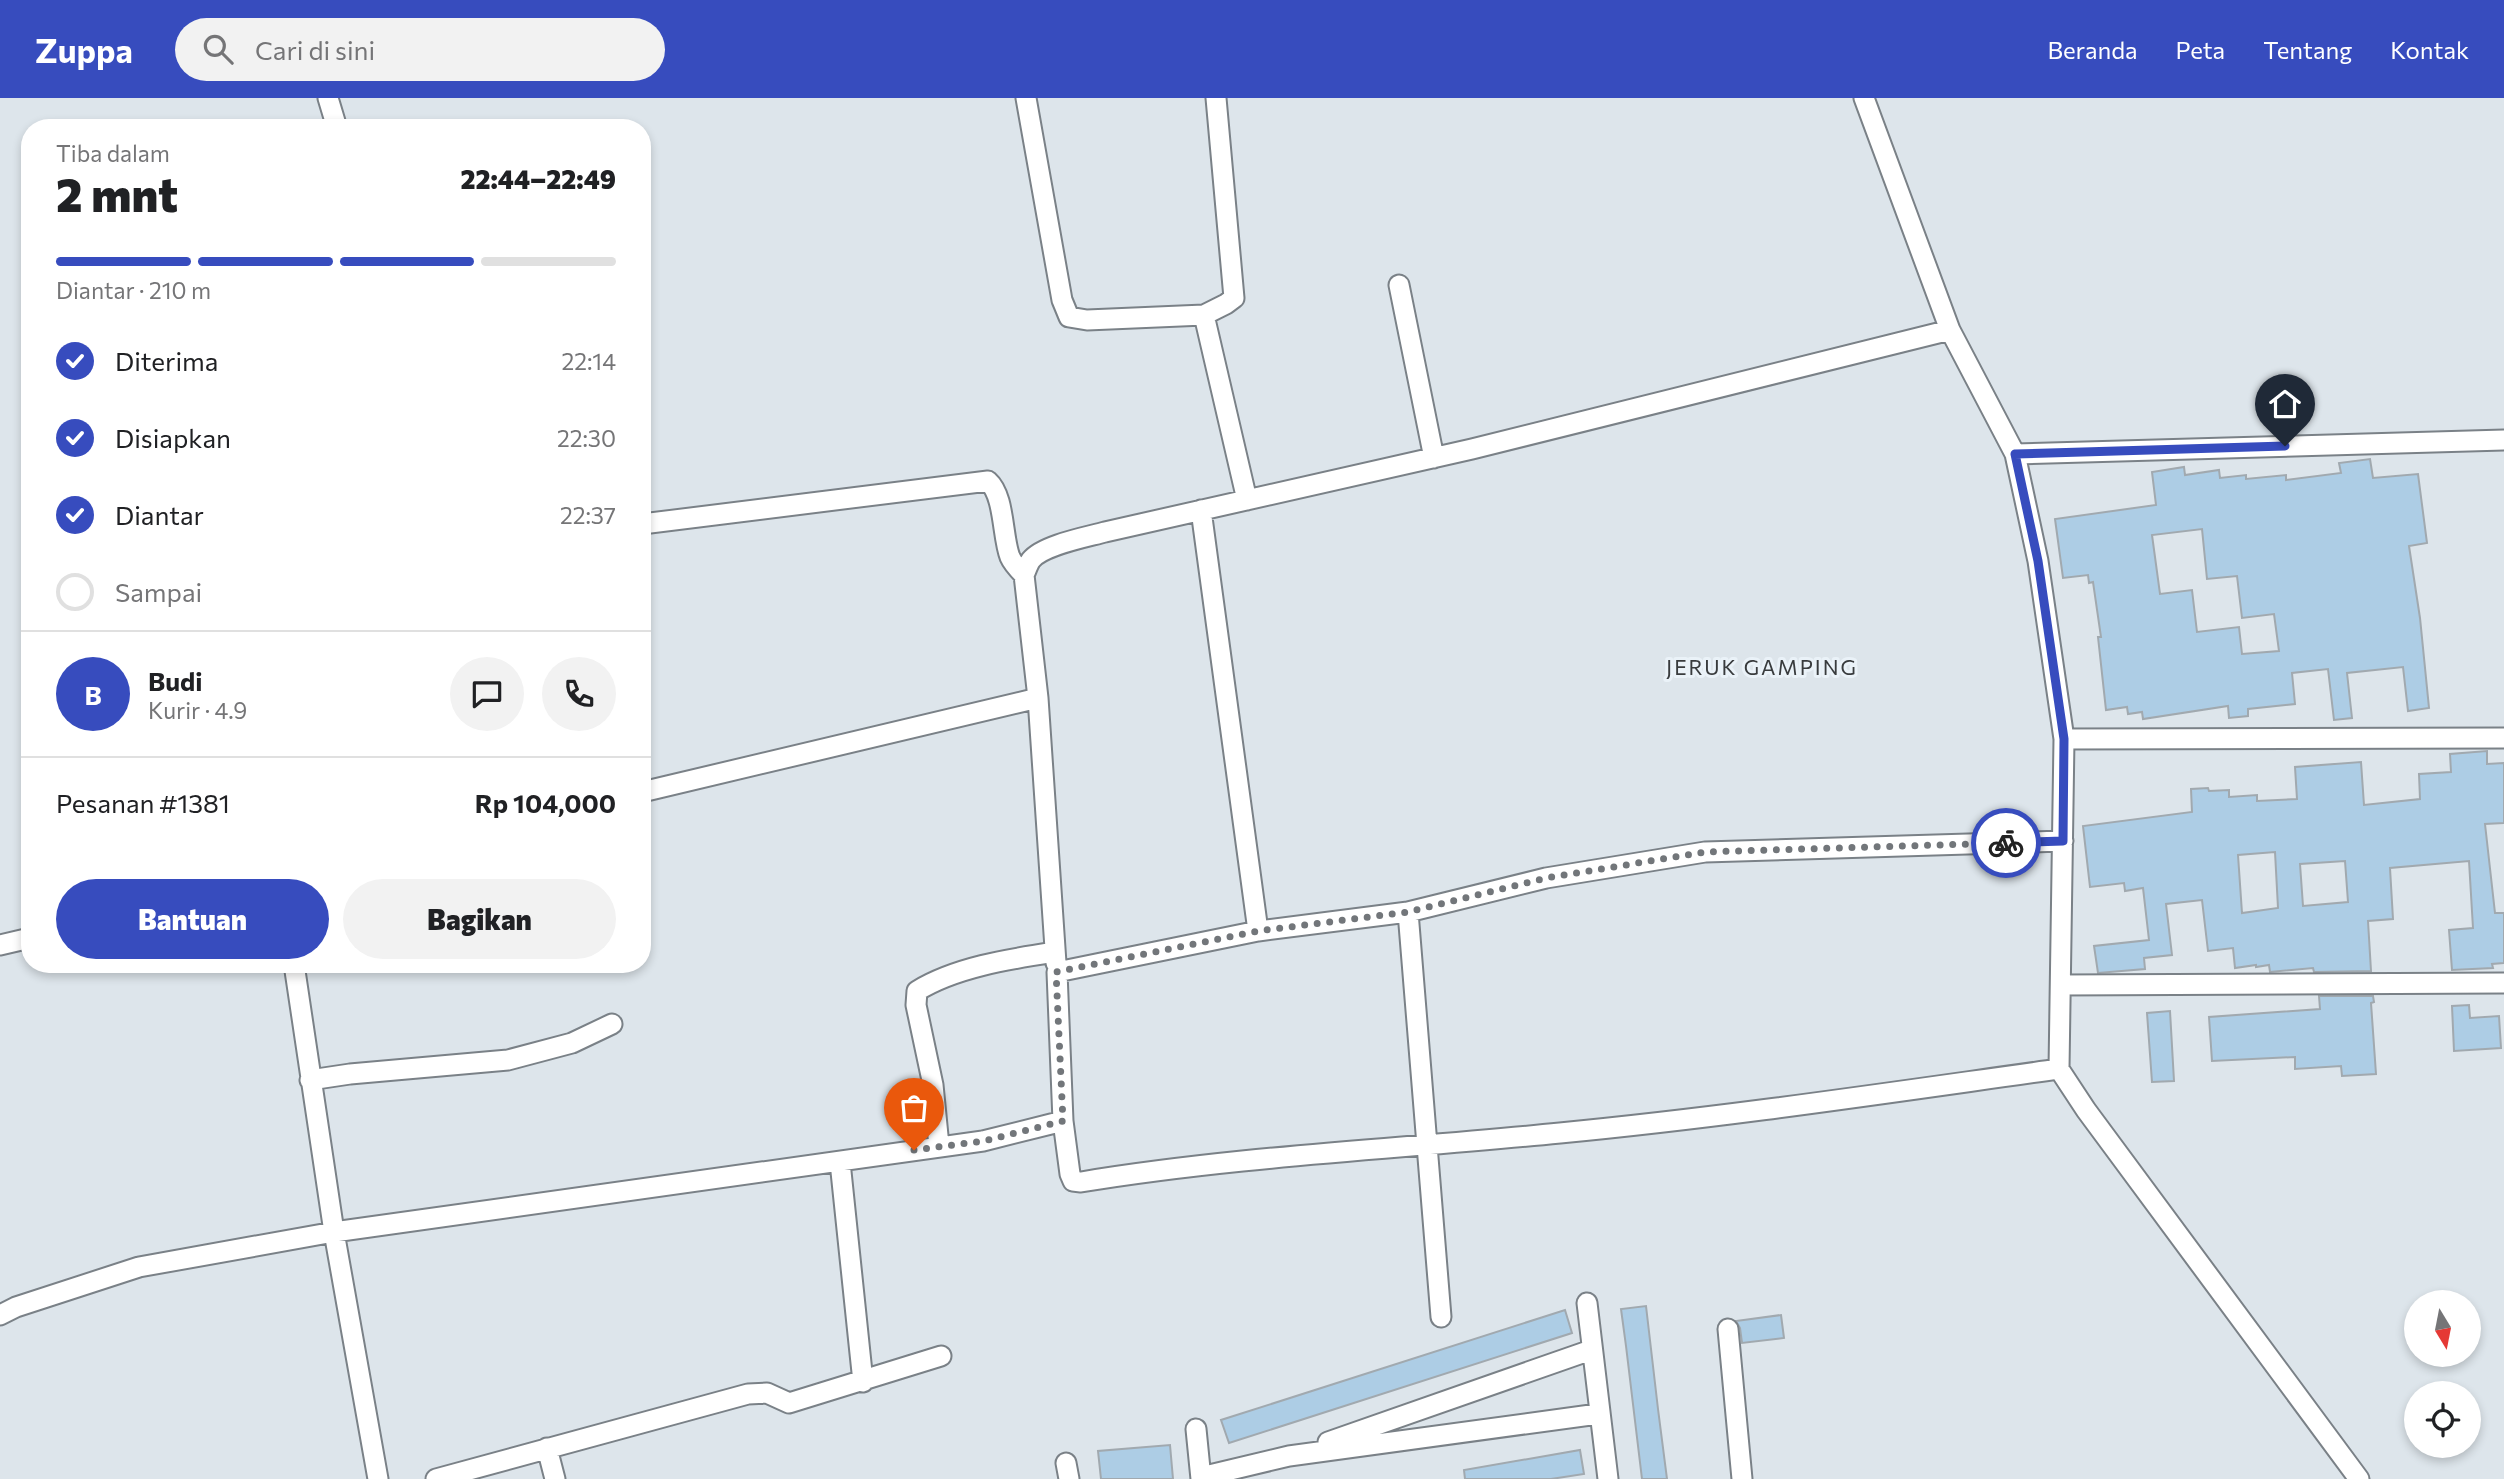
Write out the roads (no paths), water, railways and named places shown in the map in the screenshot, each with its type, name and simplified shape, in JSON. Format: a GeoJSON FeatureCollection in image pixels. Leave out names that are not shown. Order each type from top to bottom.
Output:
{"type":"FeatureCollection","features":[{"type":"Feature","properties":{"kind":"street"},"geometry":{"type":"LineString","coordinates":[[328,98],[334,119]]}},
{"type":"Feature","properties":{"kind":"street"},"geometry":{"type":"LineString","coordinates":[[1026,98],[1062,300],[1069,317],[1087,320],[1204,314],[1234,298],[1216,98]]}},
{"type":"Feature","properties":{"kind":"street"},"geometry":{"type":"LineString","coordinates":[[1864,98],[1950,330],[2025,454],[2038,561],[2066,739],[2063,841],[2064,985],[2059,1069],[2086,1110],[2359,1479]]}},
{"type":"Feature","properties":{"kind":"street"},"geometry":{"type":"LineString","coordinates":[[1399,285],[1434,458]]}},
{"type":"Feature","properties":{"kind":"street"},"geometry":{"type":"LineString","coordinates":[[1204,314],[1247,500]]}},
{"type":"Feature","properties":{"kind":"street"},"geometry":{"type":"LineString","coordinates":[[1950,330],[1434,458],[1105,532],[1060,545],[1031,560],[1024,575],[1038,698],[1063,1121],[1070,1174],[1073,1181],[1081,1182],[1166,1168],[1577,1131],[2059,1069]]}},
{"type":"Feature","properties":{"kind":"street"},"geometry":{"type":"LineString","coordinates":[[2025,454],[2504,440]]}},
{"type":"Feature","properties":{"kind":"street"},"geometry":{"type":"LineString","coordinates":[[651,523],[988,481],[996,494],[1009,555],[1024,575]]}},
{"type":"Feature","properties":{"kind":"street"},"geometry":{"type":"LineString","coordinates":[[1202,510],[1258,931]]}},
{"type":"Feature","properties":{"kind":"street"},"geometry":{"type":"LineString","coordinates":[[651,790],[1038,698]]}},
{"type":"Feature","properties":{"kind":"street"},"geometry":{"type":"LineString","coordinates":[[2066,739],[2504,738]]}},
{"type":"Feature","properties":{"kind":"street"},"geometry":{"type":"LineString","coordinates":[[1056,972],[1258,931],[1408,912],[1546,878],[1705,852],[2063,841]]}},
{"type":"Feature","properties":{"kind":"street"},"geometry":{"type":"LineString","coordinates":[[1408,912],[1441,1317]]}},
{"type":"Feature","properties":{"kind":"street"},"geometry":{"type":"LineString","coordinates":[[0,946],[21,940]]}},
{"type":"Feature","properties":{"kind":"street"},"geometry":{"type":"LineString","coordinates":[[939,1146],[933,1085],[916,1005],[917,991],[930,983],[1001,960],[1055,952]]}},
{"type":"Feature","properties":{"kind":"street"},"geometry":{"type":"LineString","coordinates":[[295,973],[334,1232],[379,1479]]}},
{"type":"Feature","properties":{"kind":"street"},"geometry":{"type":"LineString","coordinates":[[2064,985],[2504,983]]}},
{"type":"Feature","properties":{"kind":"street"},"geometry":{"type":"LineString","coordinates":[[310,1080],[508,1060],[572,1042],[612,1024]]}},
{"type":"Feature","properties":{"kind":"street"},"geometry":{"type":"LineString","coordinates":[[0,1315],[16,1307],[139,1267],[334,1232],[984,1141],[1063,1121]]}},
{"type":"Feature","properties":{"kind":"street"},"geometry":{"type":"LineString","coordinates":[[840,1162],[863,1382]]}},
{"type":"Feature","properties":{"kind":"street"},"geometry":{"type":"LineString","coordinates":[[1587,1303],[1598,1414],[1608,1479]]}},
{"type":"Feature","properties":{"kind":"street"},"geometry":{"type":"LineString","coordinates":[[1728,1329],[1742,1479]]}},
{"type":"Feature","properties":{"kind":"street"},"geometry":{"type":"LineString","coordinates":[[1196,1429],[1201,1478],[1289,1456],[1591,1350]]}},
{"type":"Feature","properties":{"kind":"street"},"geometry":{"type":"LineString","coordinates":[[436,1479],[748,1394],[767,1393],[789,1403],[941,1356]]}},
{"type":"Feature","properties":{"kind":"street"},"geometry":{"type":"LineString","coordinates":[[1289,1456],[1598,1414]]}},
{"type":"Feature","properties":{"kind":"street"},"geometry":{"type":"LineString","coordinates":[[547,1448],[555,1479]]}},
{"type":"Feature","properties":{"kind":"district","name":"JERUK GAMPING"},"geometry":{"type":"Point","coordinates":[1762,666]}}]}
